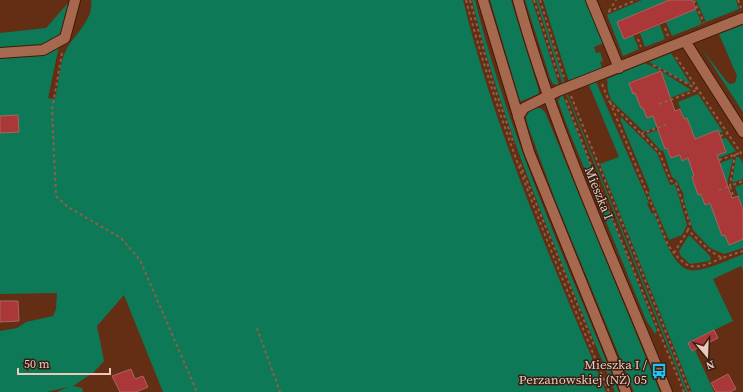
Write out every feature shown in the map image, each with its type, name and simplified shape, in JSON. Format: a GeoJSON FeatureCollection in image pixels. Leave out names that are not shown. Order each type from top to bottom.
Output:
{"type":"FeatureCollection","features":[{"type":"Feature","properties":{"kind":"street"},"geometry":{"type":"LineString","coordinates":[[0,53],[43,50],[65,38],[75,0]]}},
{"type":"Feature","properties":{"kind":"street"},"geometry":{"type":"LineString","coordinates":[[483,0],[518,117],[546,195],[626,392]]}},
{"type":"Feature","properties":{"kind":"street","name":"Mieszka I"},"geometry":{"type":"LineString","coordinates":[[518,0],[548,96],[570,157],[667,392]]}},
{"type":"Feature","properties":{"kind":"street"},"geometry":{"type":"LineString","coordinates":[[592,0],[619,68]]}},
{"type":"Feature","properties":{"kind":"street"},"geometry":{"type":"LineString","coordinates":[[518,117],[524,108],[565,88],[619,68],[641,55],[670,44],[685,41],[742,15]]}},
{"type":"Feature","properties":{"kind":"street"},"geometry":{"type":"LineString","coordinates":[[685,41],[743,132]]}},
{"type":"Feature","properties":{"kind":"path"},"geometry":{"type":"LineString","coordinates":[[466,0],[499,113],[529,197],[609,392]]}},
{"type":"Feature","properties":{"kind":"path"},"geometry":{"type":"LineString","coordinates":[[534,0],[601,191],[684,392]]}},
{"type":"Feature","properties":{"kind":"path"},"geometry":{"type":"LineString","coordinates":[[540,0],[565,88],[690,392]]}},
{"type":"Feature","properties":{"kind":"path"},"geometry":{"type":"LineString","coordinates":[[608,12],[616,0]]}},
{"type":"Feature","properties":{"kind":"path"},"geometry":{"type":"LineString","coordinates":[[598,16],[636,0]]}},
{"type":"Feature","properties":{"kind":"path"},"geometry":{"type":"LineString","coordinates":[[694,0],[705,26]]}},
{"type":"Feature","properties":{"kind":"path"},"geometry":{"type":"LineString","coordinates":[[738,0],[742,15]]}},
{"type":"Feature","properties":{"kind":"path"},"geometry":{"type":"LineString","coordinates":[[665,28],[670,44],[698,90],[743,156]]}},
{"type":"Feature","properties":{"kind":"path"},"geometry":{"type":"LineString","coordinates":[[65,38],[52,110],[56,196],[68,206],[121,238],[140,260],[197,392]]}},
{"type":"Feature","properties":{"kind":"path"},"geometry":{"type":"LineString","coordinates":[[638,38],[641,55],[663,70],[698,90]]}},
{"type":"Feature","properties":{"kind":"path"},"geometry":{"type":"LineString","coordinates":[[599,76],[666,238],[679,260],[688,266],[701,266],[743,251]]}},
{"type":"Feature","properties":{"kind":"path"},"geometry":{"type":"LineString","coordinates":[[659,104],[698,90]]}},
{"type":"Feature","properties":{"kind":"path"},"geometry":{"type":"LineString","coordinates":[[609,101],[659,152],[671,181],[676,183],[690,224],[674,253]]}},
{"type":"Feature","properties":{"kind":"path"},"geometry":{"type":"LineString","coordinates":[[641,134],[668,124]]}},
{"type":"Feature","properties":{"kind":"path"},"geometry":{"type":"LineString","coordinates":[[720,136],[728,133]]}},
{"type":"Feature","properties":{"kind":"path"},"geometry":{"type":"LineString","coordinates":[[719,160],[740,152]]}},
{"type":"Feature","properties":{"kind":"path"},"geometry":{"type":"LineString","coordinates":[[733,195],[730,186],[735,154]]}},
{"type":"Feature","properties":{"kind":"path"},"geometry":{"type":"LineString","coordinates":[[720,190],[743,181]]}},
{"type":"Feature","properties":{"kind":"path"},"geometry":{"type":"LineString","coordinates":[[688,230],[710,251],[722,258]]}},
{"type":"Feature","properties":{"kind":"path"},"geometry":{"type":"LineString","coordinates":[[257,328],[280,392]]}},
{"type":"Feature","properties":{"kind":"green space"},"geometry":{"type":"Polygon","coordinates":[[[91,0],[463,0],[476,50],[509,150],[546,247],[606,392],[163,392],[124,295],[97,326],[104,361],[94,372],[73,386],[82,388],[83,392],[57,392],[68,387],[47,392],[0,392],[0,331],[17,328],[26,322],[53,316],[56,309],[57,293],[0,294],[0,33],[46,28],[68,3],[48,98],[55,99],[64,54],[87,20],[90,13],[91,0]]]}},
{"type":"Feature","properties":{"kind":"green space"},"geometry":{"type":"Polygon","coordinates":[[[472,0],[475,0],[504,100],[521,149],[559,247],[619,392],[615,392],[536,199],[501,100],[485,50],[472,0]]]}},
{"type":"Feature","properties":{"kind":"green space"},"geometry":{"type":"Polygon","coordinates":[[[490,0],[511,0],[539,91],[538,94],[522,101],[520,101],[490,0]]]}},
{"type":"Feature","properties":{"kind":"green space"},"geometry":{"type":"Polygon","coordinates":[[[525,0],[532,0],[559,85],[553,84],[550,78],[525,0]]]}},
{"type":"Feature","properties":{"kind":"green space"},"geometry":{"type":"Polygon","coordinates":[[[536,0],[538,0],[565,84],[563,85],[536,0]]]}},
{"type":"Feature","properties":{"kind":"green space"},"geometry":{"type":"Polygon","coordinates":[[[543,0],[586,0],[604,43],[594,47],[596,53],[600,52],[603,61],[600,62],[603,70],[569,82],[543,0]]]}},
{"type":"Feature","properties":{"kind":"green space"},"geometry":{"type":"Polygon","coordinates":[[[642,0],[669,0],[663,2],[664,5],[652,7],[636,13],[637,16],[618,22],[624,39],[633,35],[639,49],[623,56],[607,15],[642,0]]]}},
{"type":"Feature","properties":{"kind":"green space"},"geometry":{"type":"Polygon","coordinates":[[[696,0],[736,0],[739,9],[706,22],[696,0]]]}},
{"type":"Feature","properties":{"kind":"green space"},"geometry":{"type":"Polygon","coordinates":[[[696,9],[702,24],[672,36],[666,22],[696,9]]]}},
{"type":"Feature","properties":{"kind":"green space"},"geometry":{"type":"Polygon","coordinates":[[[660,25],[665,39],[645,47],[640,33],[660,25]]]}},
{"type":"Feature","properties":{"kind":"green space"},"geometry":{"type":"Polygon","coordinates":[[[743,25],[743,112],[702,49],[727,82],[730,84],[735,83],[737,76],[719,34],[743,25]]]}},
{"type":"Feature","properties":{"kind":"green space"},"geometry":{"type":"Polygon","coordinates":[[[671,53],[691,85],[649,62],[671,53]]]}},
{"type":"Feature","properties":{"kind":"green space"},"geometry":{"type":"Polygon","coordinates":[[[645,63],[661,71],[629,82],[633,93],[637,92],[636,96],[641,108],[661,113],[665,124],[644,132],[611,100],[608,91],[607,79],[645,63]]]}},
{"type":"Feature","properties":{"kind":"green space"},"geometry":{"type":"Polygon","coordinates":[[[661,71],[691,90],[670,98],[660,83],[665,81],[661,71]]]}},
{"type":"Feature","properties":{"kind":"green space"},"geometry":{"type":"Polygon","coordinates":[[[596,82],[649,203],[647,204],[652,214],[654,213],[667,246],[677,262],[689,270],[694,270],[716,265],[743,254],[743,270],[741,266],[713,279],[733,321],[691,341],[714,392],[692,392],[600,164],[619,157],[589,85],[596,82]]]}},
{"type":"Feature","properties":{"kind":"green space"},"geometry":{"type":"Polygon","coordinates":[[[567,93],[688,392],[686,392],[567,93]]]}},
{"type":"Feature","properties":{"kind":"green space"},"geometry":{"type":"Polygon","coordinates":[[[562,94],[657,331],[655,334],[646,320],[567,126],[558,101],[562,94]]]}},
{"type":"Feature","properties":{"kind":"green space"},"geometry":{"type":"Polygon","coordinates":[[[698,94],[723,132],[719,133],[718,130],[699,137],[696,149],[678,102],[698,94]]]}},
{"type":"Feature","properties":{"kind":"green space"},"geometry":{"type":"Polygon","coordinates":[[[540,108],[545,112],[660,392],[634,392],[556,202],[528,126],[526,117],[530,110],[540,108]]]}},
{"type":"Feature","properties":{"kind":"green space"},"geometry":{"type":"Polygon","coordinates":[[[622,118],[657,153],[670,185],[675,184],[687,225],[682,235],[669,240],[648,192],[650,191],[620,119],[622,118]]]}},
{"type":"Feature","properties":{"kind":"green space"},"geometry":{"type":"Polygon","coordinates":[[[658,130],[671,158],[680,155],[682,161],[693,156],[696,163],[690,165],[698,195],[701,194],[705,205],[719,200],[725,235],[729,245],[739,241],[738,237],[743,239],[743,248],[724,254],[710,248],[693,230],[682,190],[677,181],[672,177],[663,150],[661,151],[646,134],[658,130]]]}},
{"type":"Feature","properties":{"kind":"green space"},"geometry":{"type":"Polygon","coordinates":[[[726,138],[736,151],[716,159],[715,156],[726,152],[721,139],[726,138]]]}},
{"type":"Feature","properties":{"kind":"green space"},"geometry":{"type":"Polygon","coordinates":[[[736,157],[739,157],[743,163],[743,179],[732,183],[736,157]]]}},
{"type":"Feature","properties":{"kind":"green space"},"geometry":{"type":"Polygon","coordinates":[[[733,158],[727,184],[718,164],[733,158]]]}},
{"type":"Feature","properties":{"kind":"green space"},"geometry":{"type":"Polygon","coordinates":[[[743,184],[743,205],[742,206],[735,187],[743,184]]]}},
{"type":"Feature","properties":{"kind":"green space"},"geometry":{"type":"Polygon","coordinates":[[[689,235],[711,257],[710,261],[690,264],[681,256],[679,251],[689,235]]]}},
{"type":"Feature","properties":{"kind":"building"},"geometry":{"type":"Polygon","coordinates":[[[669,0],[692,0],[696,9],[624,39],[617,22],[669,0]]]}},
{"type":"Feature","properties":{"kind":"building"},"geometry":{"type":"Polygon","coordinates":[[[661,71],[675,111],[680,109],[684,119],[687,118],[695,139],[718,130],[726,152],[717,155],[732,198],[738,196],[743,210],[743,239],[739,241],[729,245],[725,235],[722,236],[710,203],[705,205],[701,194],[698,195],[688,158],[682,161],[680,155],[671,158],[667,148],[665,149],[653,116],[647,118],[635,93],[633,94],[629,83],[661,71]]]}},
{"type":"Feature","properties":{"kind":"building"},"geometry":{"type":"Polygon","coordinates":[[[18,115],[19,132],[0,133],[0,116],[18,115]]]}},
{"type":"Feature","properties":{"kind":"building"},"geometry":{"type":"Polygon","coordinates":[[[0,301],[18,301],[19,321],[0,322],[0,301]]]}},
{"type":"Feature","properties":{"kind":"building"},"geometry":{"type":"Polygon","coordinates":[[[714,330],[718,338],[692,351],[688,343],[714,330]]]}},
{"type":"Feature","properties":{"kind":"building"},"geometry":{"type":"Polygon","coordinates":[[[131,369],[135,379],[143,376],[148,387],[136,392],[120,392],[112,376],[131,369]]]}},
{"type":"Feature","properties":{"kind":"building"},"geometry":{"type":"Polygon","coordinates":[[[728,374],[736,389],[730,392],[716,392],[711,383],[728,374]]]}},
{"type":"Feature","properties":{"kind":"place","name":"Mieszka I / Perzanowskiej (NŻ) 05"},"geometry":{"type":"Point","coordinates":[659,371]}}]}
